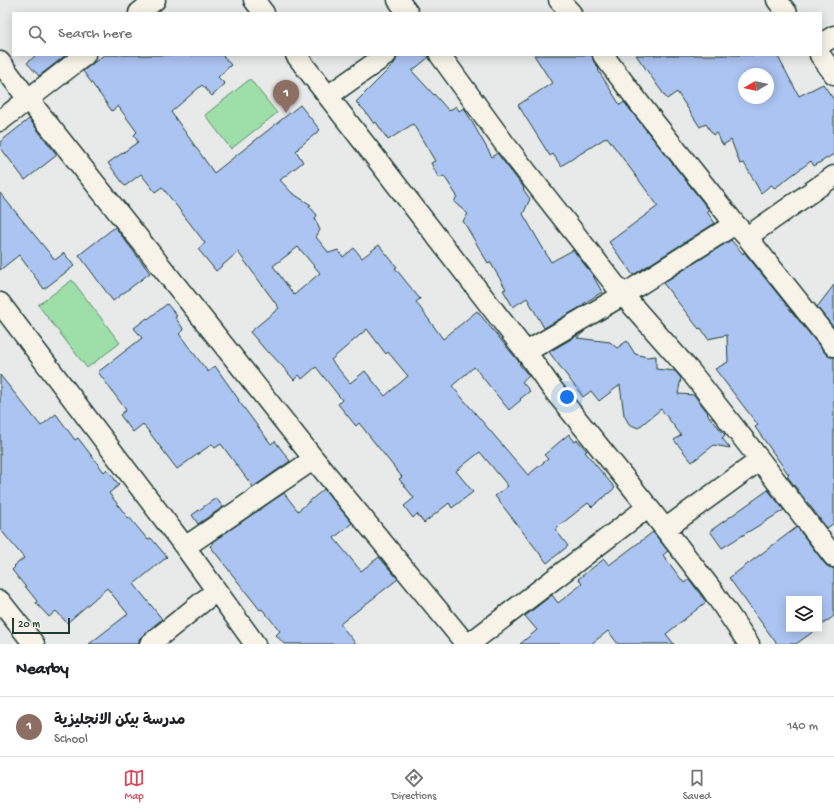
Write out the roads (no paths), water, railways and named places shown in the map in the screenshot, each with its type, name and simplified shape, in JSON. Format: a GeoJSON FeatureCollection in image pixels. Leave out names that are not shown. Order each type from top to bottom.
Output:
{"type":"FeatureCollection","features":[{"type":"Feature","properties":{"kind":"street"},"geometry":{"type":"LineString","coordinates":[[140,12],[155,0]]}},
{"type":"Feature","properties":{"kind":"street"},"geometry":{"type":"LineString","coordinates":[[254,0],[263,12]]}},
{"type":"Feature","properties":{"kind":"street"},"geometry":{"type":"LineString","coordinates":[[398,0],[407,12]]}},
{"type":"Feature","properties":{"kind":"street"},"geometry":{"type":"LineString","coordinates":[[559,0],[569,12]]}},
{"type":"Feature","properties":{"kind":"street"},"geometry":{"type":"LineString","coordinates":[[777,0],[786,12]]}},
{"type":"Feature","properties":{"kind":"street"},"geometry":{"type":"LineString","coordinates":[[822,43],[834,36]]}},
{"type":"Feature","properties":{"kind":"street"},"geometry":{"type":"LineString","coordinates":[[0,121],[84,56]]}},
{"type":"Feature","properties":{"kind":"street"},"geometry":{"type":"LineString","coordinates":[[297,56],[526,352],[551,387],[648,507],[712,590],[749,644]]}},
{"type":"Feature","properties":{"kind":"street"},"geometry":{"type":"LineString","coordinates":[[328,96],[385,56]]}},
{"type":"Feature","properties":{"kind":"street"},"geometry":{"type":"LineString","coordinates":[[441,56],[504,142],[623,295],[690,371],[834,557]]}},
{"type":"Feature","properties":{"kind":"street"},"geometry":{"type":"LineString","coordinates":[[604,56],[643,108],[834,346]]}},
{"type":"Feature","properties":{"kind":"street"},"geometry":{"type":"LineString","coordinates":[[821,56],[834,74]]}},
{"type":"Feature","properties":{"kind":"street"},"geometry":{"type":"LineString","coordinates":[[0,62],[314,459],[466,644]]}},
{"type":"Feature","properties":{"kind":"street"},"geometry":{"type":"LineString","coordinates":[[526,352],[623,295],[741,231],[834,176]]}},
{"type":"Feature","properties":{"kind":"street"},"geometry":{"type":"LineString","coordinates":[[0,303],[184,547],[255,644]]}},
{"type":"Feature","properties":{"kind":"street"},"geometry":{"type":"LineString","coordinates":[[184,547],[314,459]]}},
{"type":"Feature","properties":{"kind":"street"},"geometry":{"type":"LineString","coordinates":[[665,529],[760,460]]}},
{"type":"Feature","properties":{"kind":"street"},"geometry":{"type":"LineString","coordinates":[[469,644],[648,507]]}},
{"type":"Feature","properties":{"kind":"street"},"geometry":{"type":"LineString","coordinates":[[150,644],[216,591]]}},
{"type":"Feature","properties":{"kind":"street"},"geometry":{"type":"LineString","coordinates":[[0,601],[34,644]]}},
{"type":"Feature","properties":{"kind":"place","name":"مدرسة بيكن الانجليزية"},"geometry":{"type":"Point","coordinates":[286,113]}}]}
